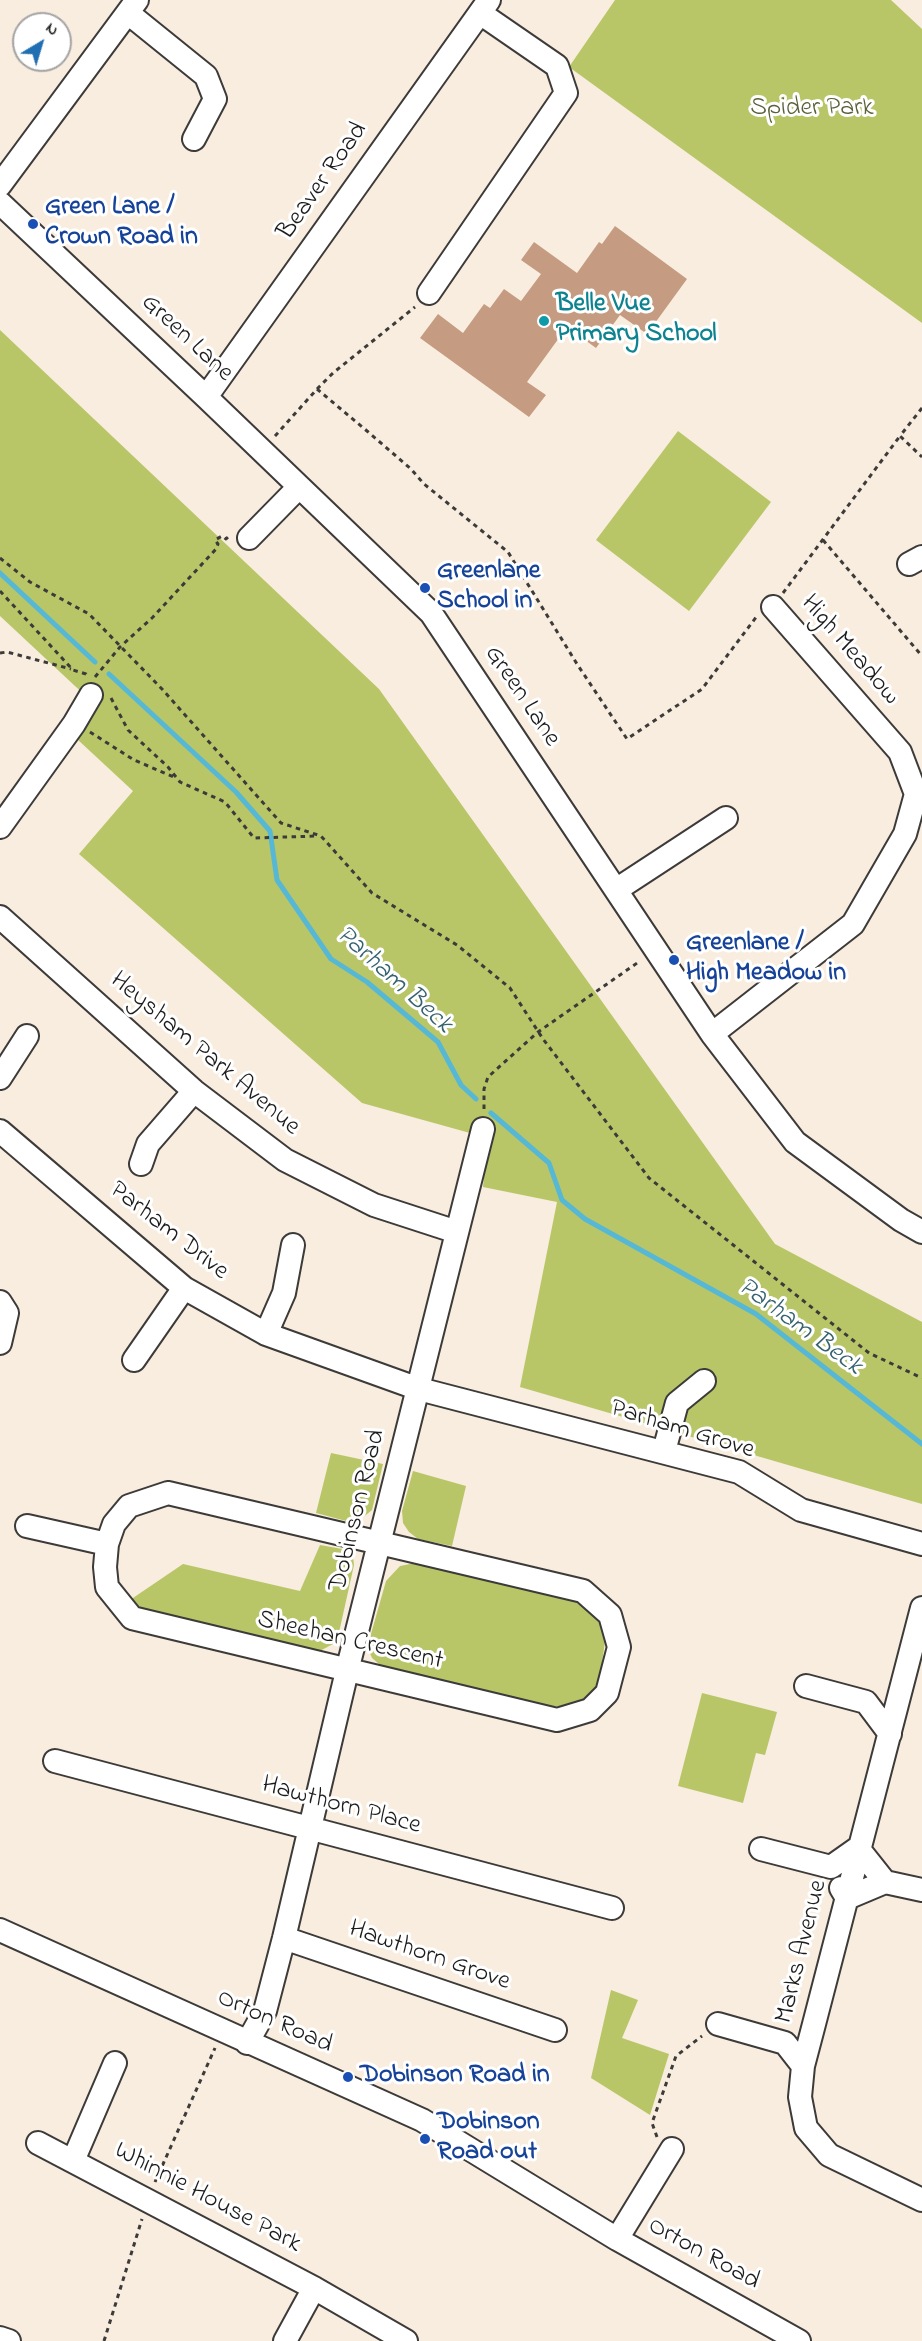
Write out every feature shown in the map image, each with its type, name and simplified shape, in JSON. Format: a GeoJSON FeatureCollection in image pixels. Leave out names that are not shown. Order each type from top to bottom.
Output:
{"type":"FeatureCollection","features":[{"type":"Feature","properties":{"kind":"street"},"geometry":{"type":"LineString","coordinates":[[429,293],[566,93],[557,66],[484,6]]}},
{"type":"Feature","properties":{"kind":"street","name":"Beaver Road"},"geometry":{"type":"LineString","coordinates":[[206,397],[484,6]]}},
{"type":"Feature","properties":{"kind":"street"},"geometry":{"type":"LineString","coordinates":[[0,185],[132,7],[206,76],[215,99],[194,139]]}},
{"type":"Feature","properties":{"kind":"street","name":"Green Lane"},"geometry":{"type":"LineString","coordinates":[[0,203],[431,613],[712,1034],[795,1142],[901,1220],[922,1232]]}},
{"type":"Feature","properties":{"kind":"street"},"geometry":{"type":"LineString","coordinates":[[241,535],[299,487]]}},
{"type":"Feature","properties":{"kind":"street","name":"High Meadow"},"geometry":{"type":"LineString","coordinates":[[712,1034],[853,924],[905,834],[916,794],[900,752],[773,607]]}},
{"type":"Feature","properties":{"kind":"street"},"geometry":{"type":"LineString","coordinates":[[0,827],[98,687]]}},
{"type":"Feature","properties":{"kind":"street"},"geometry":{"type":"LineString","coordinates":[[616,890],[726,818]]}},
{"type":"Feature","properties":{"kind":"street","name":"Heysham Park Avenue"},"geometry":{"type":"LineString","coordinates":[[0,917],[194,1092],[285,1160],[374,1205],[457,1233]]}},
{"type":"Feature","properties":{"kind":"street"},"geometry":{"type":"LineString","coordinates":[[0,1078],[27,1036]]}},
{"type":"Feature","properties":{"kind":"street"},"geometry":{"type":"LineString","coordinates":[[141,1164],[148,1144],[194,1092]]}},
{"type":"Feature","properties":{"kind":"street","name":"Dobinson Road"},"geometry":{"type":"LineString","coordinates":[[247,2043],[265,2011],[284,1938],[347,1671],[483,1129]]}},
{"type":"Feature","properties":{"kind":"street","name":"Parham Drive"},"geometry":{"type":"LineString","coordinates":[[0,1131],[184,1288],[266,1334],[419,1389]]}},
{"type":"Feature","properties":{"kind":"street"},"geometry":{"type":"LineString","coordinates":[[266,1334],[284,1293],[293,1245]]}},
{"type":"Feature","properties":{"kind":"street"},"geometry":{"type":"LineString","coordinates":[[134,1360],[184,1288]]}},
{"type":"Feature","properties":{"kind":"street"},"geometry":{"type":"LineString","coordinates":[[0,1302],[7,1312],[0,1343]]}},
{"type":"Feature","properties":{"kind":"street"},"geometry":{"type":"LineString","coordinates":[[664,1451],[677,1403],[704,1381]]}},
{"type":"Feature","properties":{"kind":"street","name":"Parham Grove"},"geometry":{"type":"LineString","coordinates":[[419,1389],[739,1472],[801,1510],[922,1544]]}},
{"type":"Feature","properties":{"kind":"street","name":"Sheehan Crescent"},"geometry":{"type":"LineString","coordinates":[[168,1493],[380,1544],[583,1591],[610,1615],[619,1647],[607,1693],[590,1710],[557,1720],[132,1618],[107,1587],[105,1567],[114,1524],[129,1506],[168,1493]]}},
{"type":"Feature","properties":{"kind":"street"},"geometry":{"type":"LineString","coordinates":[[27,1526],[108,1544]]}},
{"type":"Feature","properties":{"kind":"street","name":"Marks Avenue"},"geometry":{"type":"LineString","coordinates":[[922,1608],[916,1653],[903,1682],[858,1848],[803,2066],[800,2097],[806,2128],[829,2155],[922,2200]]}},
{"type":"Feature","properties":{"kind":"street"},"geometry":{"type":"LineString","coordinates":[[866,1702],[903,1682]]}},
{"type":"Feature","properties":{"kind":"street"},"geometry":{"type":"LineString","coordinates":[[806,1686],[866,1702],[890,1734]]}},
{"type":"Feature","properties":{"kind":"street","name":"Hawthorn Place"},"geometry":{"type":"LineString","coordinates":[[55,1761],[612,1908]]}},
{"type":"Feature","properties":{"kind":"street"},"geometry":{"type":"LineString","coordinates":[[831,1867],[858,1848],[885,1882]]}},
{"type":"Feature","properties":{"kind":"street"},"geometry":{"type":"LineString","coordinates":[[760,1849],[831,1867],[847,1898],[885,1882],[922,1890]]}},
{"type":"Feature","properties":{"kind":"street","name":"Orton Road"},"geometry":{"type":"LineString","coordinates":[[0,1930],[86,1967],[222,2032],[422,2120],[617,2239],[798,2341]]}},
{"type":"Feature","properties":{"kind":"street","name":"Hawthorn Grove"},"geometry":{"type":"LineString","coordinates":[[284,1938],[555,2030]]}},
{"type":"Feature","properties":{"kind":"street"},"geometry":{"type":"LineString","coordinates":[[718,2024],[785,2043],[803,2066]]}},
{"type":"Feature","properties":{"kind":"street"},"geometry":{"type":"LineString","coordinates":[[785,2043],[813,2028]]}},
{"type":"Feature","properties":{"kind":"street","name":"Whinnie House Park"},"geometry":{"type":"LineString","coordinates":[[73,2161],[115,2063]]}},
{"type":"Feature","properties":{"kind":"street","name":"Whinnie House Park"},"geometry":{"type":"LineString","coordinates":[[38,2143],[314,2288],[406,2341]]}},
{"type":"Feature","properties":{"kind":"street"},"geometry":{"type":"LineString","coordinates":[[617,2239],[672,2149]]}},
{"type":"Feature","properties":{"kind":"street"},"geometry":{"type":"LineString","coordinates":[[285,2341],[314,2288]]}},
{"type":"Feature","properties":{"kind":"street"},"geometry":{"type":"LineString","coordinates":[[0,2338],[9,2341]]}},
{"type":"Feature","properties":{"kind":"path"},"geometry":{"type":"LineString","coordinates":[[270,440],[333,374],[413,309],[429,293]]}},
{"type":"Feature","properties":{"kind":"path"},"geometry":{"type":"LineString","coordinates":[[317,389],[411,469],[424,484],[507,552],[627,739],[702,689],[761,610],[773,607],[922,408]]}},
{"type":"Feature","properties":{"kind":"path"},"geometry":{"type":"LineString","coordinates":[[900,436],[922,458]]}},
{"type":"Feature","properties":{"kind":"path"},"geometry":{"type":"LineString","coordinates":[[120,647],[153,617],[216,549],[218,544],[215,540],[222,536],[226,540],[241,535]]}},
{"type":"Feature","properties":{"kind":"path"},"geometry":{"type":"LineString","coordinates":[[823,540],[922,656]]}},
{"type":"Feature","properties":{"kind":"path"},"geometry":{"type":"LineString","coordinates":[[0,558],[30,582],[88,614],[162,689],[281,824],[321,836],[372,893],[457,945],[510,988],[538,1032],[649,1178],[869,1353],[922,1378]]}},
{"type":"Feature","properties":{"kind":"path"},"geometry":{"type":"LineString","coordinates":[[0,591],[73,670]]}},
{"type":"Feature","properties":{"kind":"path"},"geometry":{"type":"LineString","coordinates":[[0,653],[7,652],[87,674],[128,730],[168,767],[180,782],[225,802],[254,838],[321,836]]}},
{"type":"Feature","properties":{"kind":"path"},"geometry":{"type":"LineString","coordinates":[[98,672],[98,687]]}},
{"type":"Feature","properties":{"kind":"path"},"geometry":{"type":"LineString","coordinates":[[74,724],[134,760],[175,777]]}},
{"type":"Feature","properties":{"kind":"path"},"geometry":{"type":"LineString","coordinates":[[483,1129],[484,1089],[488,1077],[538,1032],[656,950]]}},
{"type":"Feature","properties":{"kind":"path"},"geometry":{"type":"LineString","coordinates":[[672,2149],[658,2141],[652,2123],[676,2056],[718,2024]]}},
{"type":"Feature","properties":{"kind":"path"},"geometry":{"type":"LineString","coordinates":[[104,2341],[147,2200],[222,2032]]}},
{"type":"Feature","properties":{"kind":"green space","name":"Spider Park"},"geometry":{"type":"Polygon","coordinates":[[[615,0],[891,0],[922,29],[922,323],[569,67],[615,0]]]}},
{"type":"Feature","properties":{"kind":"green space"},"geometry":{"type":"Polygon","coordinates":[[[0,330],[379,689],[775,1244],[922,1322],[922,1504],[520,1387],[557,1202],[483,1187],[488,1138],[362,1103],[79,854],[133,791],[77,739],[90,700],[0,616],[0,330]]]}},
{"type":"Feature","properties":{"kind":"green space"},"geometry":{"type":"Polygon","coordinates":[[[678,431],[771,502],[689,611],[596,540],[678,431]]]}},
{"type":"Feature","properties":{"kind":"green space"},"geometry":{"type":"Polygon","coordinates":[[[331,1453],[383,1464],[372,1510],[361,1519],[350,1522],[316,1513],[331,1453]]]}},
{"type":"Feature","properties":{"kind":"green space"},"geometry":{"type":"Polygon","coordinates":[[[413,1471],[466,1486],[452,1546],[418,1539],[403,1523],[402,1511],[413,1471]]]}},
{"type":"Feature","properties":{"kind":"green space"},"geometry":{"type":"Polygon","coordinates":[[[320,1545],[348,1550],[353,1557],[354,1565],[338,1637],[333,1644],[318,1652],[137,1608],[130,1600],[183,1564],[300,1591],[320,1545]]]}},
{"type":"Feature","properties":{"kind":"green space"},"geometry":{"type":"Polygon","coordinates":[[[415,1563],[584,1604],[595,1612],[606,1635],[599,1683],[590,1695],[578,1703],[548,1708],[386,1670],[372,1658],[369,1641],[386,1581],[400,1566],[415,1563]]]}},
{"type":"Feature","properties":{"kind":"green space"},"geometry":{"type":"Polygon","coordinates":[[[702,1693],[777,1712],[765,1755],[756,1753],[743,1803],[678,1786],[702,1693]]]}},
{"type":"Feature","properties":{"kind":"green space"},"geometry":{"type":"Polygon","coordinates":[[[611,1990],[638,2000],[622,2038],[669,2054],[650,2115],[591,2078],[611,1990]]]}},
{"type":"Feature","properties":{"kind":"building","name":"Belle Vue Primary School"},"geometry":{"type":"Polygon","coordinates":[[[615,226],[687,279],[647,334],[620,315],[596,348],[567,327],[527,382],[546,395],[529,417],[420,338],[438,314],[463,333],[484,304],[490,308],[504,289],[521,301],[541,274],[521,260],[534,242],[577,273],[599,242],[602,244],[615,226]]]}},
{"type":"Feature","properties":{"kind":"waterway","name":"Parham Beck"},"geometry":{"type":"LineString","coordinates":[[0,573],[95,662]]}},
{"type":"Feature","properties":{"kind":"waterway","name":"Parham Beck"},"geometry":{"type":"LineString","coordinates":[[109,674],[236,792],[270,831],[277,880],[331,959],[367,982],[438,1042],[461,1085],[476,1099]]}},
{"type":"Feature","properties":{"kind":"waterway","name":"Parham Beck"},"geometry":{"type":"LineString","coordinates":[[491,1113],[549,1163],[562,1200],[585,1219],[756,1314],[922,1444]]}},
{"type":"Feature","properties":{"kind":"place","name":"Green Lane / Crown Road in"},"geometry":{"type":"Point","coordinates":[33,224]}},
{"type":"Feature","properties":{"kind":"place","name":"Belle Vue Primary School"},"geometry":{"type":"Point","coordinates":[544,321]}},
{"type":"Feature","properties":{"kind":"place","name":"Greenlane School in"},"geometry":{"type":"Point","coordinates":[425,588]}},
{"type":"Feature","properties":{"kind":"place","name":"Greenlane / High Meadow in"},"geometry":{"type":"Point","coordinates":[674,960]}},
{"type":"Feature","properties":{"kind":"place","name":"Dobinson Road in"},"geometry":{"type":"Point","coordinates":[348,2077]}},
{"type":"Feature","properties":{"kind":"place","name":"Dobinson Road out"},"geometry":{"type":"Point","coordinates":[425,2139]}}]}
